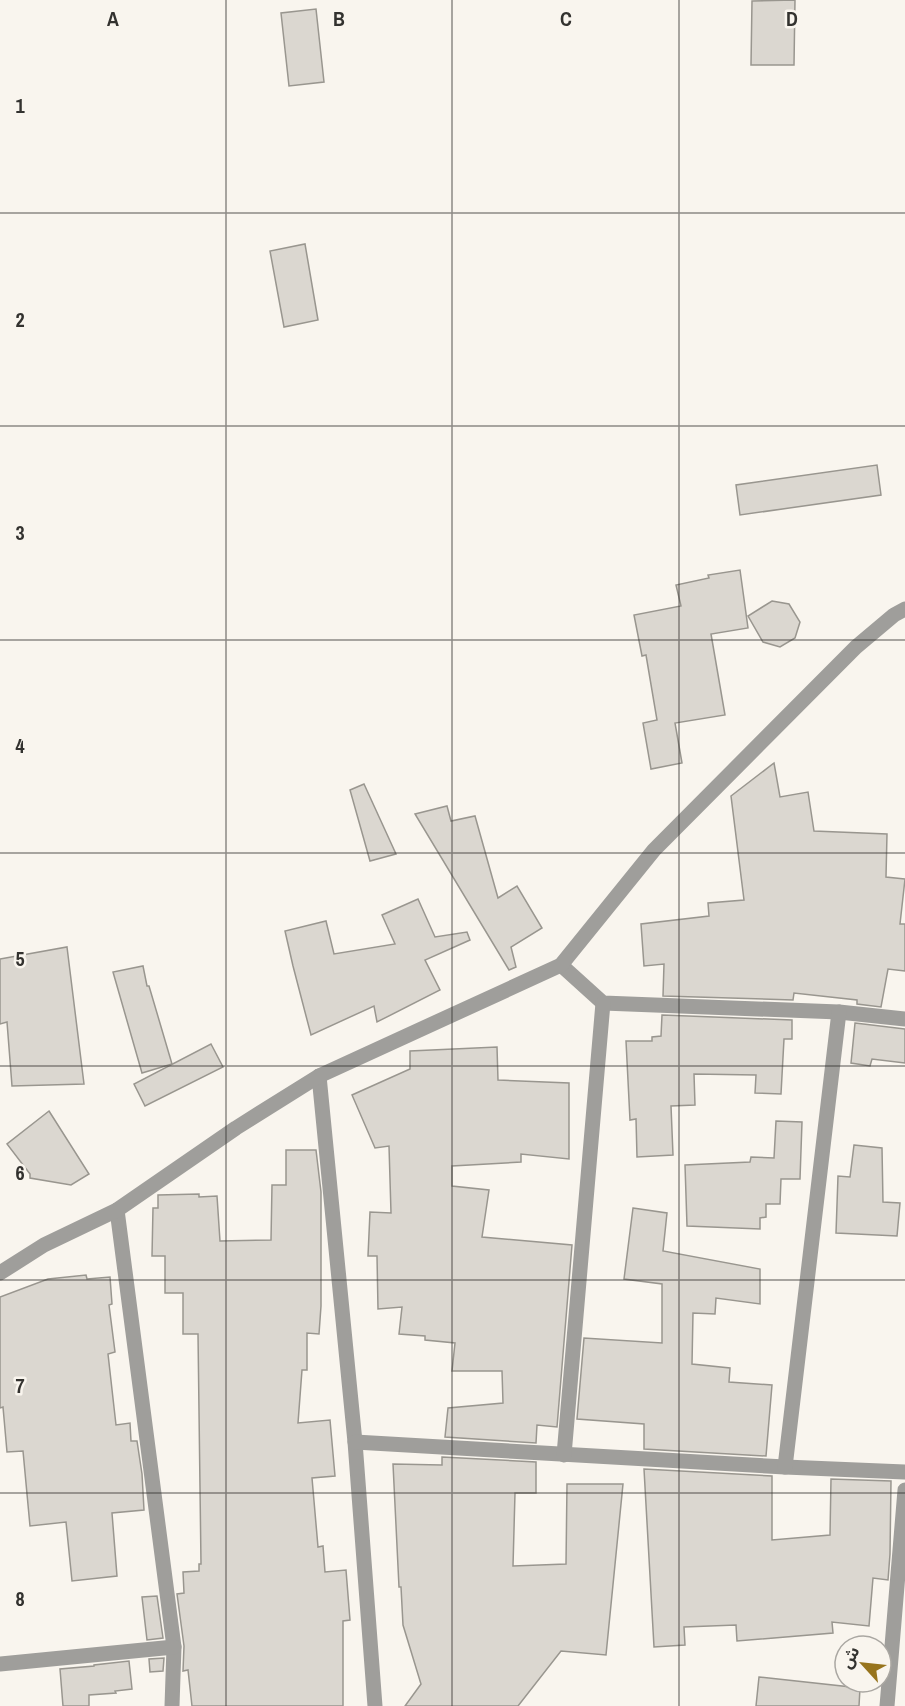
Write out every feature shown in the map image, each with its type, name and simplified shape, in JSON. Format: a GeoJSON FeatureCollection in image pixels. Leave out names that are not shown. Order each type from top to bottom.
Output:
{"type":"FeatureCollection","features":[{"type":"Feature","properties":{"kind":"street"},"geometry":{"type":"LineString","coordinates":[[0,1273],[44,1245],[117,1210],[236,1128],[319,1076],[561,965],[654,850],[856,647],[894,615],[905,609]]}},
{"type":"Feature","properties":{"kind":"street"},"geometry":{"type":"LineString","coordinates":[[561,965],[603,1003],[839,1011],[905,1019]]}},
{"type":"Feature","properties":{"kind":"street"},"geometry":{"type":"LineString","coordinates":[[564,1455],[603,1003]]}},
{"type":"Feature","properties":{"kind":"street"},"geometry":{"type":"LineString","coordinates":[[785,1467],[839,1011]]}},
{"type":"Feature","properties":{"kind":"street"},"geometry":{"type":"LineString","coordinates":[[319,1076],[355,1442],[375,1706]]}},
{"type":"Feature","properties":{"kind":"street"},"geometry":{"type":"LineString","coordinates":[[117,1210],[174,1647],[172,1706]]}},
{"type":"Feature","properties":{"kind":"street"},"geometry":{"type":"LineString","coordinates":[[355,1442],[905,1472]]}},
{"type":"Feature","properties":{"kind":"street"},"geometry":{"type":"LineString","coordinates":[[887,1706],[905,1490]]}},
{"type":"Feature","properties":{"kind":"street"},"geometry":{"type":"LineString","coordinates":[[0,1664],[174,1647]]}},
{"type":"Feature","properties":{"kind":"building"},"geometry":{"type":"Polygon","coordinates":[[[795,0],[794,65],[751,65],[752,1],[795,0]]]}},
{"type":"Feature","properties":{"kind":"building"},"geometry":{"type":"Polygon","coordinates":[[[316,9],[324,82],[289,86],[281,13],[316,9]]]}},
{"type":"Feature","properties":{"kind":"building"},"geometry":{"type":"Polygon","coordinates":[[[305,244],[318,320],[284,327],[270,251],[305,244]]]}},
{"type":"Feature","properties":{"kind":"building"},"geometry":{"type":"Polygon","coordinates":[[[877,465],[881,495],[740,515],[736,485],[877,465]]]}},
{"type":"Feature","properties":{"kind":"building"},"geometry":{"type":"Polygon","coordinates":[[[740,570],[748,628],[711,634],[725,715],[675,723],[682,763],[651,769],[643,723],[657,720],[646,655],[642,656],[634,615],[681,606],[676,585],[709,578],[708,575],[740,570]]]}},
{"type":"Feature","properties":{"kind":"building"},"geometry":{"type":"Polygon","coordinates":[[[772,601],[789,604],[800,622],[795,638],[780,647],[763,642],[748,616],[772,601]]]}},
{"type":"Feature","properties":{"kind":"building"},"geometry":{"type":"Polygon","coordinates":[[[774,763],[780,797],[808,792],[814,831],[887,834],[886,877],[905,879],[900,924],[905,924],[905,971],[888,969],[881,1007],[857,1004],[857,1000],[794,993],[793,1000],[663,996],[664,964],[644,966],[641,924],[709,916],[708,903],[744,900],[731,796],[774,763]]]}},
{"type":"Feature","properties":{"kind":"building"},"geometry":{"type":"Polygon","coordinates":[[[364,784],[396,854],[370,861],[350,790],[364,784]]]}},
{"type":"Feature","properties":{"kind":"building"},"geometry":{"type":"Polygon","coordinates":[[[447,806],[451,821],[475,816],[498,898],[517,886],[542,928],[511,947],[516,967],[509,970],[415,814],[447,806]]]}},
{"type":"Feature","properties":{"kind":"building"},"geometry":{"type":"Polygon","coordinates":[[[418,899],[435,937],[467,932],[470,940],[425,960],[440,990],[377,1022],[374,1006],[311,1035],[285,931],[326,921],[334,954],[395,944],[382,915],[418,899]]]}},
{"type":"Feature","properties":{"kind":"building"},"geometry":{"type":"Polygon","coordinates":[[[67,947],[84,1084],[12,1086],[7,1022],[0,1024],[0,959],[67,947]]]}},
{"type":"Feature","properties":{"kind":"building"},"geometry":{"type":"Polygon","coordinates":[[[143,966],[147,986],[149,986],[172,1064],[142,1073],[113,972],[143,966]]]}},
{"type":"Feature","properties":{"kind":"building"},"geometry":{"type":"Polygon","coordinates":[[[662,1015],[792,1020],[792,1039],[784,1039],[781,1094],[755,1093],[756,1075],[694,1074],[695,1105],[671,1106],[673,1155],[637,1157],[636,1119],[630,1120],[626,1041],[652,1041],[652,1037],[661,1036],[662,1015]]]}},
{"type":"Feature","properties":{"kind":"building"},"geometry":{"type":"Polygon","coordinates":[[[855,1023],[905,1029],[905,1063],[872,1059],[870,1066],[851,1063],[855,1023]]]}},
{"type":"Feature","properties":{"kind":"building"},"geometry":{"type":"Polygon","coordinates":[[[211,1044],[223,1067],[145,1106],[134,1084],[211,1044]]]}},
{"type":"Feature","properties":{"kind":"building"},"geometry":{"type":"Polygon","coordinates":[[[497,1047],[498,1080],[569,1083],[569,1159],[521,1154],[521,1162],[452,1166],[452,1186],[489,1190],[482,1237],[572,1245],[557,1427],[537,1425],[536,1443],[445,1437],[448,1408],[503,1403],[502,1371],[452,1371],[455,1343],[425,1340],[425,1336],[399,1334],[402,1307],[378,1309],[377,1256],[368,1256],[370,1212],[391,1213],[389,1146],[375,1148],[352,1095],[410,1069],[410,1051],[497,1047]]]}},
{"type":"Feature","properties":{"kind":"building"},"geometry":{"type":"Polygon","coordinates":[[[49,1111],[89,1174],[71,1185],[30,1178],[30,1174],[7,1144],[49,1111]]]}},
{"type":"Feature","properties":{"kind":"building"},"geometry":{"type":"Polygon","coordinates":[[[776,1121],[802,1122],[800,1179],[781,1179],[780,1204],[766,1204],[766,1217],[760,1218],[760,1229],[687,1226],[685,1165],[750,1162],[751,1157],[774,1158],[776,1121]]]}},
{"type":"Feature","properties":{"kind":"building"},"geometry":{"type":"Polygon","coordinates":[[[854,1145],[882,1148],[883,1202],[900,1203],[897,1236],[836,1233],[838,1176],[850,1177],[854,1145]]]}},
{"type":"Feature","properties":{"kind":"building"},"geometry":{"type":"Polygon","coordinates":[[[286,1150],[316,1150],[321,1192],[319,1334],[307,1333],[307,1370],[302,1370],[298,1423],[330,1420],[335,1476],[312,1478],[318,1547],[323,1546],[325,1572],[346,1570],[350,1620],[343,1621],[343,1706],[192,1706],[188,1670],[183,1671],[184,1646],[177,1594],[184,1593],[183,1572],[199,1571],[199,1564],[201,1564],[198,1334],[183,1334],[183,1293],[165,1293],[165,1256],[152,1256],[153,1208],[158,1208],[158,1195],[217,1196],[220,1241],[271,1240],[272,1185],[286,1185],[286,1150]]]}},
{"type":"Feature","properties":{"kind":"building"},"geometry":{"type":"Polygon","coordinates":[[[633,1208],[667,1213],[663,1251],[760,1269],[760,1304],[716,1298],[715,1314],[693,1313],[692,1364],[730,1368],[729,1382],[772,1385],[766,1456],[644,1449],[644,1424],[577,1419],[584,1338],[662,1343],[662,1284],[624,1279],[633,1208]]]}},
{"type":"Feature","properties":{"kind":"building"},"geometry":{"type":"Polygon","coordinates":[[[86,1275],[87,1279],[110,1277],[112,1304],[109,1305],[115,1352],[108,1354],[116,1425],[130,1423],[131,1441],[137,1441],[144,1510],[112,1513],[117,1576],[72,1581],[66,1522],[30,1526],[23,1451],[7,1452],[3,1407],[0,1408],[0,1297],[48,1279],[86,1275]]]}},
{"type":"Feature","properties":{"kind":"building"},"geometry":{"type":"Polygon","coordinates":[[[442,1457],[536,1462],[536,1493],[515,1493],[513,1566],[566,1564],[567,1484],[623,1484],[606,1655],[561,1651],[518,1706],[405,1706],[421,1684],[403,1625],[393,1464],[442,1465],[442,1457]]]}},
{"type":"Feature","properties":{"kind":"building"},"geometry":{"type":"Polygon","coordinates":[[[644,1469],[772,1476],[772,1540],[830,1535],[831,1479],[891,1481],[888,1580],[873,1578],[869,1626],[832,1622],[833,1633],[737,1641],[736,1625],[684,1627],[685,1645],[654,1647],[644,1469]]]}},
{"type":"Feature","properties":{"kind":"building"},"geometry":{"type":"Polygon","coordinates":[[[157,1596],[163,1638],[147,1640],[142,1597],[157,1596]]]}},
{"type":"Feature","properties":{"kind":"building"},"geometry":{"type":"Polygon","coordinates":[[[164,1658],[163,1671],[150,1672],[149,1659],[164,1658]]]}},
{"type":"Feature","properties":{"kind":"building"},"geometry":{"type":"Polygon","coordinates":[[[129,1661],[132,1689],[89,1695],[89,1706],[63,1706],[60,1669],[129,1661]]]}},
{"type":"Feature","properties":{"kind":"building"},"geometry":{"type":"Polygon","coordinates":[[[759,1677],[833,1685],[833,1694],[860,1694],[859,1706],[756,1706],[759,1677]]]}}]}
